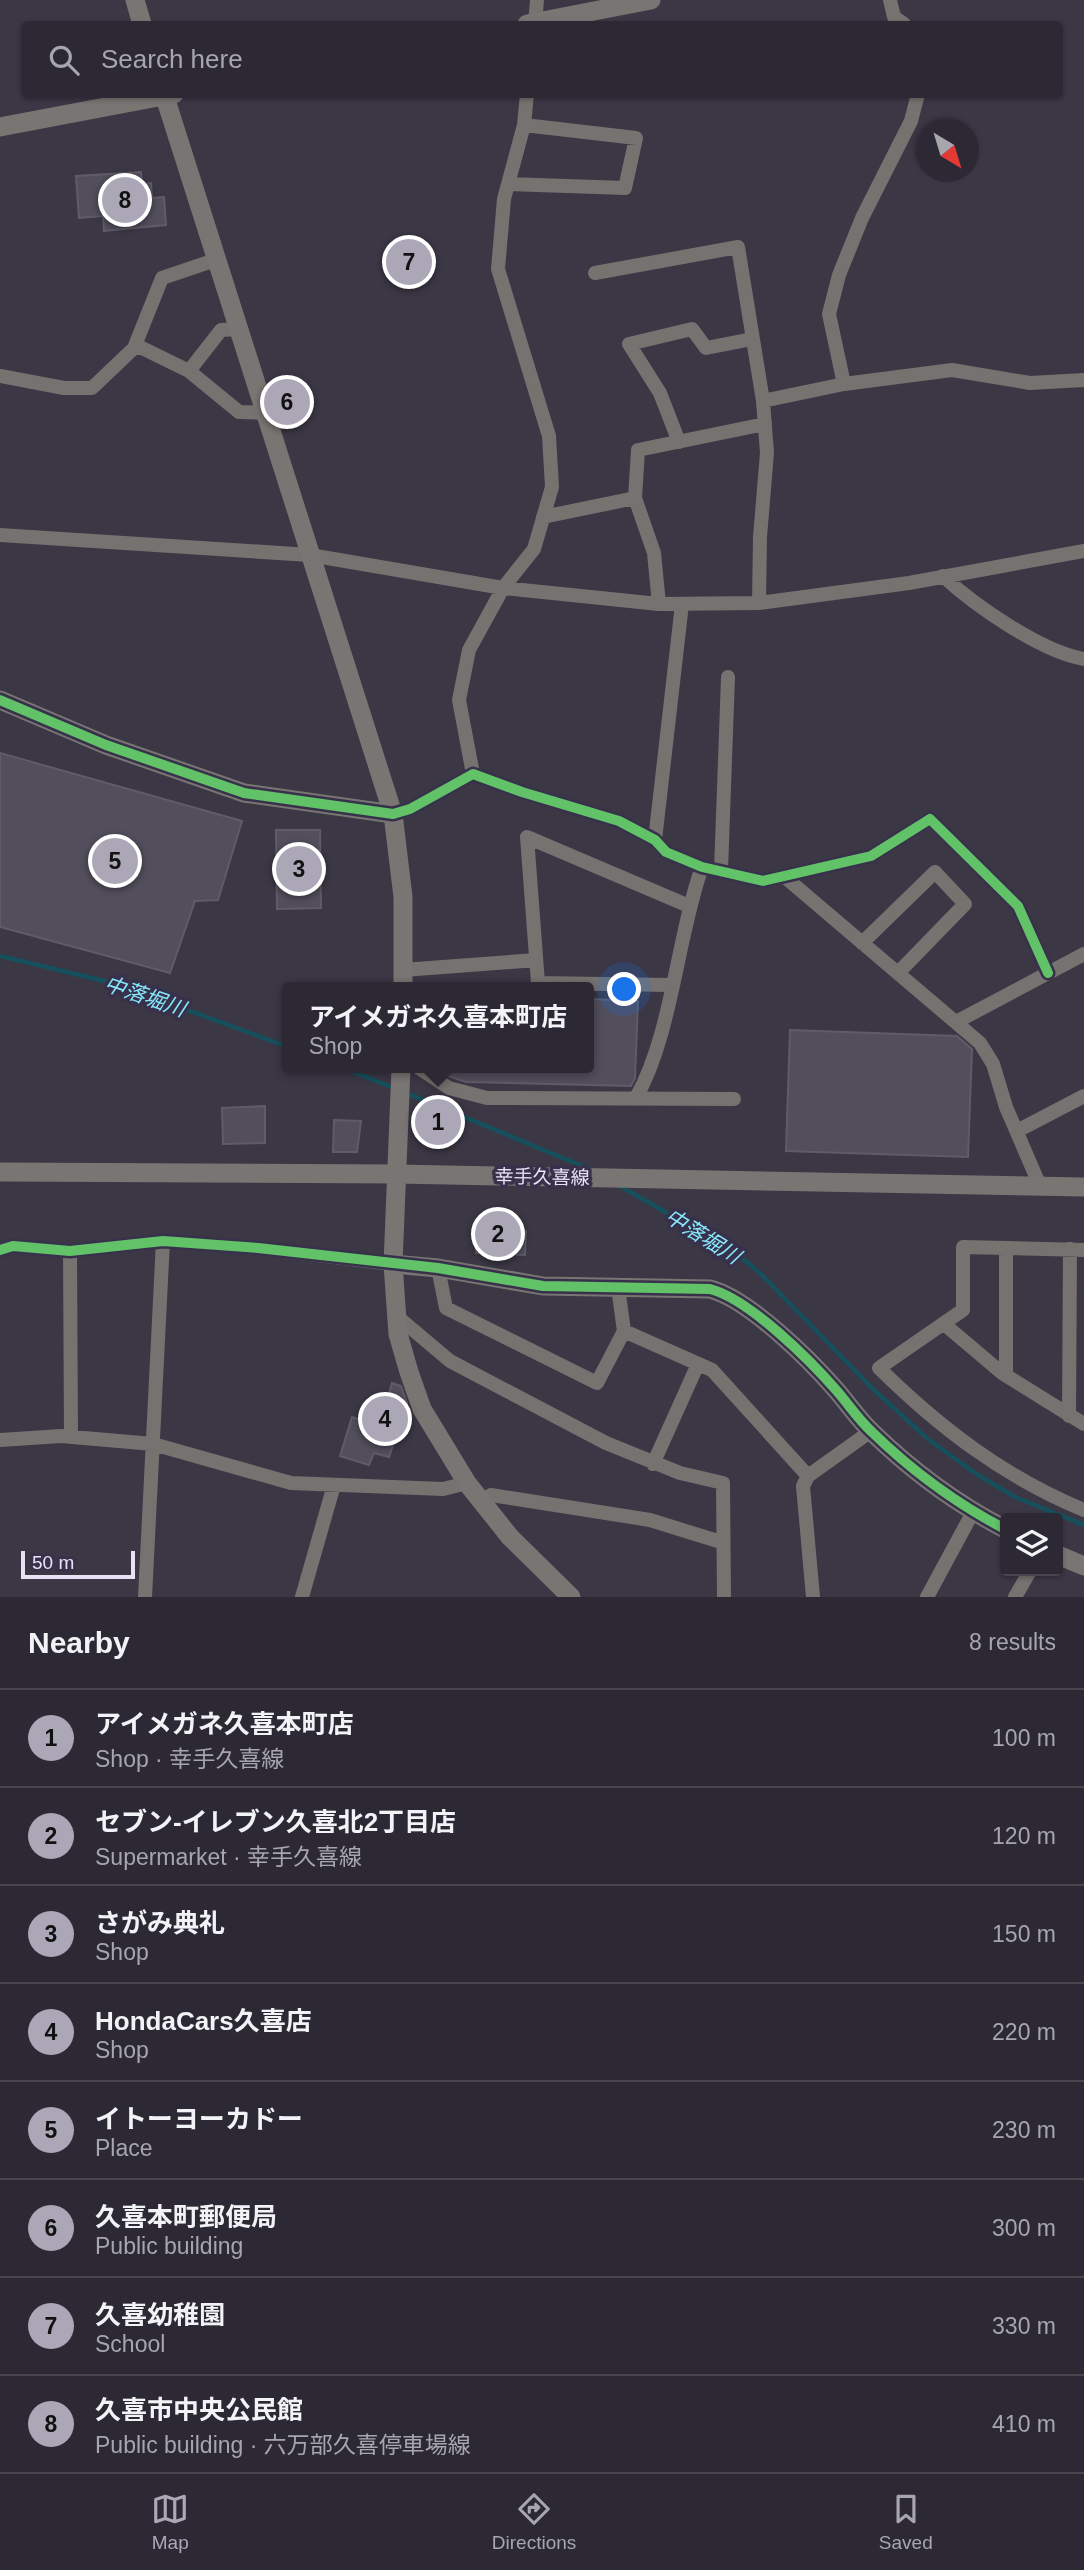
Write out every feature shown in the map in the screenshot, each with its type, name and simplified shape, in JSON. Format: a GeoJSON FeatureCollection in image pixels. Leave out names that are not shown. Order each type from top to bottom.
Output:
{"type":"FeatureCollection","features":[{"type":"Feature","properties":{"kind":"street"},"geometry":{"type":"LineString","coordinates":[[135,0],[141,21]]}},
{"type":"Feature","properties":{"kind":"street"},"geometry":{"type":"LineString","coordinates":[[534,21],[537,0]]}},
{"type":"Feature","properties":{"kind":"street"},"geometry":{"type":"LineString","coordinates":[[544,21],[602,5],[651,0]]}},
{"type":"Feature","properties":{"kind":"street"},"geometry":{"type":"LineString","coordinates":[[890,0],[894,17],[900,21]]}},
{"type":"Feature","properties":{"kind":"street"},"geometry":{"type":"LineString","coordinates":[[0,127],[152,98]]}},
{"type":"Feature","properties":{"kind":"street"},"geometry":{"type":"LineString","coordinates":[[169,98],[393,814],[403,897],[403,979],[536,961]]}},
{"type":"Feature","properties":{"kind":"street"},"geometry":{"type":"LineString","coordinates":[[473,774],[459,700],[469,650],[503,587],[534,549],[552,487],[549,436],[498,269],[508,184],[524,125],[527,98]]}},
{"type":"Feature","properties":{"kind":"street"},"geometry":{"type":"LineString","coordinates":[[844,384],[829,314],[839,275],[862,218],[911,121],[917,98]]}},
{"type":"Feature","properties":{"kind":"street"},"geometry":{"type":"LineString","coordinates":[[508,184],[625,188],[636,138],[524,125]]}},
{"type":"Feature","properties":{"kind":"street"},"geometry":{"type":"LineString","coordinates":[[595,273],[737,247],[762,401],[767,453],[760,537],[759,603]]}},
{"type":"Feature","properties":{"kind":"street"},"geometry":{"type":"LineString","coordinates":[[0,376],[64,388],[92,388],[134,348],[162,278],[218,259]]}},
{"type":"Feature","properties":{"kind":"street"},"geometry":{"type":"LineString","coordinates":[[189,371],[221,330],[240,329]]}},
{"type":"Feature","properties":{"kind":"street"},"geometry":{"type":"LineString","coordinates":[[679,442],[660,393],[629,344],[692,329],[706,348],[752,339]]}},
{"type":"Feature","properties":{"kind":"street"},"geometry":{"type":"LineString","coordinates":[[134,348],[142,348],[189,371],[239,412],[267,413]]}},
{"type":"Feature","properties":{"kind":"street"},"geometry":{"type":"LineString","coordinates":[[762,401],[844,384],[952,370],[1030,383],[1084,380]]}},
{"type":"Feature","properties":{"kind":"street"},"geometry":{"type":"LineString","coordinates":[[659,604],[654,554],[635,498],[638,450],[765,424]]}},
{"type":"Feature","properties":{"kind":"street"},"geometry":{"type":"LineString","coordinates":[[543,517],[635,498]]}},
{"type":"Feature","properties":{"kind":"street"},"geometry":{"type":"LineString","coordinates":[[0,535],[310,555],[503,587],[659,604],[759,603],[943,576],[1084,551]]}},
{"type":"Feature","properties":{"kind":"street"},"geometry":{"type":"LineString","coordinates":[[943,576],[980,607],[1061,654],[1084,659]]}},
{"type":"Feature","properties":{"kind":"street"},"geometry":{"type":"LineString","coordinates":[[655,840],[682,604]]}},
{"type":"Feature","properties":{"kind":"street"},"geometry":{"type":"LineString","coordinates":[[721,871],[727,677]]}},
{"type":"Feature","properties":{"kind":"street"},"geometry":{"type":"LineString","coordinates":[[0,700],[106,745],[244,793],[393,814],[410,809],[473,774],[522,792],[619,821],[655,840],[666,852],[702,867],[763,881],[786,878],[871,856],[930,819],[1018,906],[1048,973]]}},
{"type":"Feature","properties":{"kind":"street"},"geometry":{"type":"LineString","coordinates":[[538,982],[527,837],[689,906]]}},
{"type":"Feature","properties":{"kind":"street"},"geometry":{"type":"LineString","coordinates":[[636,1098],[651,1071],[689,906],[702,867]]}},
{"type":"Feature","properties":{"kind":"street"},"geometry":{"type":"LineString","coordinates":[[862,943],[936,872],[965,904],[898,972]]}},
{"type":"Feature","properties":{"kind":"street"},"geometry":{"type":"LineString","coordinates":[[786,878],[979,1043],[993,1064],[1040,1186]]}},
{"type":"Feature","properties":{"kind":"street"},"geometry":{"type":"LineString","coordinates":[[956,1022],[1084,954]]}},
{"type":"Feature","properties":{"kind":"street"},"geometry":{"type":"LineString","coordinates":[[594,984],[671,985]]}},
{"type":"Feature","properties":{"kind":"street"},"geometry":{"type":"LineString","coordinates":[[401,1073],[393,1264],[399,1318],[398,1334],[422,1409],[467,1483],[559,1593]]}},
{"type":"Feature","properties":{"kind":"street"},"geometry":{"type":"LineString","coordinates":[[426,1073],[449,1088],[488,1098],[734,1099]]}},
{"type":"Feature","properties":{"kind":"street"},"geometry":{"type":"LineString","coordinates":[[1017,1131],[1084,1096]]}},
{"type":"Feature","properties":{"kind":"street","name":"幸手久喜線"},"geometry":{"type":"LineString","coordinates":[[0,1172],[397,1174],[1084,1187]]}},
{"type":"Feature","properties":{"kind":"street"},"geometry":{"type":"LineString","coordinates":[[145,1597],[163,1241]]}},
{"type":"Feature","properties":{"kind":"street"},"geometry":{"type":"LineString","coordinates":[[0,1250],[13,1246],[70,1251],[163,1241],[258,1248],[438,1268],[543,1286],[710,1289],[724,1293],[795,1349],[836,1390],[871,1432],[973,1512],[1000,1526]]}},
{"type":"Feature","properties":{"kind":"street"},"geometry":{"type":"LineString","coordinates":[[1069,1416],[1077,1250],[963,1247],[963,1310],[880,1368],[919,1407],[995,1466],[1048,1496],[1084,1510]]}},
{"type":"Feature","properties":{"kind":"street"},"geometry":{"type":"LineString","coordinates":[[1006,1248],[1006,1375]]}},
{"type":"Feature","properties":{"kind":"street"},"geometry":{"type":"LineString","coordinates":[[70,1251],[71,1437]]}},
{"type":"Feature","properties":{"kind":"street"},"geometry":{"type":"LineString","coordinates":[[438,1268],[446,1308],[597,1383],[624,1331],[618,1287]]}},
{"type":"Feature","properties":{"kind":"street"},"geometry":{"type":"LineString","coordinates":[[399,1318],[450,1361],[606,1443],[653,1464],[723,1482],[721,1542],[724,1597]]}},
{"type":"Feature","properties":{"kind":"street"},"geometry":{"type":"LineString","coordinates":[[944,1324],[1006,1375],[1084,1424]]}},
{"type":"Feature","properties":{"kind":"street"},"geometry":{"type":"LineString","coordinates":[[624,1331],[712,1370],[808,1476]]}},
{"type":"Feature","properties":{"kind":"street"},"geometry":{"type":"LineString","coordinates":[[653,1464],[698,1364]]}},
{"type":"Feature","properties":{"kind":"street"},"geometry":{"type":"LineString","coordinates":[[813,1597],[803,1486],[808,1476],[871,1432]]}},
{"type":"Feature","properties":{"kind":"street"},"geometry":{"type":"LineString","coordinates":[[0,1440],[71,1437],[153,1444],[291,1483],[443,1489],[467,1483]]}},
{"type":"Feature","properties":{"kind":"street"},"geometry":{"type":"LineString","coordinates":[[302,1597],[334,1485]]}},
{"type":"Feature","properties":{"kind":"street"},"geometry":{"type":"LineString","coordinates":[[481,1502],[491,1495],[650,1520],[721,1542]]}},
{"type":"Feature","properties":{"kind":"street"},"geometry":{"type":"LineString","coordinates":[[927,1597],[973,1512]]}},
{"type":"Feature","properties":{"kind":"street"},"geometry":{"type":"LineString","coordinates":[[1063,1557],[1084,1566]]}},
{"type":"Feature","properties":{"kind":"street"},"geometry":{"type":"LineString","coordinates":[[1015,1597],[1027,1576]]}},
{"type":"Feature","properties":{"kind":"building"},"geometry":{"type":"Polygon","coordinates":[[[141,172],[142,184],[151,183],[152,198],[164,197],[166,225],[104,231],[103,216],[79,218],[76,176],[141,172]]]}},
{"type":"Feature","properties":{"kind":"building"},"geometry":{"type":"Polygon","coordinates":[[[0,753],[242,821],[218,900],[195,901],[170,973],[0,927],[0,753]]]}},
{"type":"Feature","properties":{"kind":"building"},"geometry":{"type":"Polygon","coordinates":[[[276,830],[320,830],[321,908],[277,909],[276,830]]]}},
{"type":"Feature","properties":{"kind":"building"},"geometry":{"type":"Polygon","coordinates":[[[594,999],[638,1001],[635,1078],[631,1086],[466,1082],[448,1076],[448,1073],[594,1073],[594,999]]]}},
{"type":"Feature","properties":{"kind":"building"},"geometry":{"type":"Polygon","coordinates":[[[790,1030],[957,1036],[972,1049],[968,1157],[786,1151],[790,1030]]]}},
{"type":"Feature","properties":{"kind":"building"},"geometry":{"type":"Polygon","coordinates":[[[265,1106],[265,1143],[223,1144],[222,1108],[265,1106]]]}},
{"type":"Feature","properties":{"kind":"building"},"geometry":{"type":"Polygon","coordinates":[[[426,1109],[459,1122],[453,1137],[446,1134],[444,1139],[418,1128],[426,1109]]]}},
{"type":"Feature","properties":{"kind":"building"},"geometry":{"type":"Polygon","coordinates":[[[334,1120],[361,1121],[357,1152],[333,1152],[334,1120]]]}},
{"type":"Feature","properties":{"kind":"building"},"geometry":{"type":"Polygon","coordinates":[[[477,1229],[526,1231],[525,1255],[476,1253],[477,1229]]]}},
{"type":"Feature","properties":{"kind":"building"},"geometry":{"type":"Polygon","coordinates":[[[392,1383],[401,1386],[407,1403],[389,1457],[374,1453],[369,1465],[340,1456],[352,1417],[373,1424],[378,1408],[384,1409],[392,1383]]]}},
{"type":"Feature","properties":{"kind":"waterway","name":"中落堀川"},"geometry":{"type":"LineString","coordinates":[[0,956],[117,984],[282,1045]]}},
{"type":"Feature","properties":{"kind":"waterway","name":"中落堀川"},"geometry":{"type":"LineString","coordinates":[[356,1073],[394,1088]]}},
{"type":"Feature","properties":{"kind":"waterway","name":"中落堀川"},"geometry":{"type":"LineString","coordinates":[[406,1093],[592,1170]]}},
{"type":"Feature","properties":{"kind":"waterway","name":"中落堀川"},"geometry":{"type":"LineString","coordinates":[[620,1186],[735,1252],[762,1275],[873,1389],[929,1440],[1015,1497],[1084,1525]]}},
{"type":"Feature","properties":{"kind":"cycle path"},"geometry":{"type":"LineString","coordinates":[[0,700],[106,745],[244,793],[393,814],[410,809],[473,774],[522,792],[619,821],[655,840],[666,852],[702,867],[763,881],[871,856],[930,819],[1018,906],[1048,973]]}},
{"type":"Feature","properties":{"kind":"cycle path"},"geometry":{"type":"LineString","coordinates":[[0,1250],[13,1246],[70,1251],[163,1241],[258,1248],[438,1268],[543,1286],[710,1289],[742,1305],[778,1332],[825,1378],[867,1427],[919,1473],[969,1509],[1000,1526]]}},
{"type":"Feature","properties":{"kind":"place","name":"久喜市中央公民館"},"geometry":{"type":"Point","coordinates":[125,200]}},
{"type":"Feature","properties":{"kind":"place","name":"久喜幼稚園"},"geometry":{"type":"Point","coordinates":[409,262]}},
{"type":"Feature","properties":{"kind":"place","name":"久喜本町郵便局"},"geometry":{"type":"Point","coordinates":[287,402]}},
{"type":"Feature","properties":{"kind":"place","name":"イトーヨーカドー"},"geometry":{"type":"Point","coordinates":[115,861]}},
{"type":"Feature","properties":{"kind":"place","name":"さがみ典礼"},"geometry":{"type":"Point","coordinates":[299,869]}},
{"type":"Feature","properties":{"kind":"place","name":"アイメガネ久喜本町店"},"geometry":{"type":"Point","coordinates":[438,1122]}},
{"type":"Feature","properties":{"kind":"place","name":"セブン-イレブン久喜北2丁目店"},"geometry":{"type":"Point","coordinates":[498,1234]}},
{"type":"Feature","properties":{"kind":"place","name":"HondaCars久喜店"},"geometry":{"type":"Point","coordinates":[385,1419]}}]}
